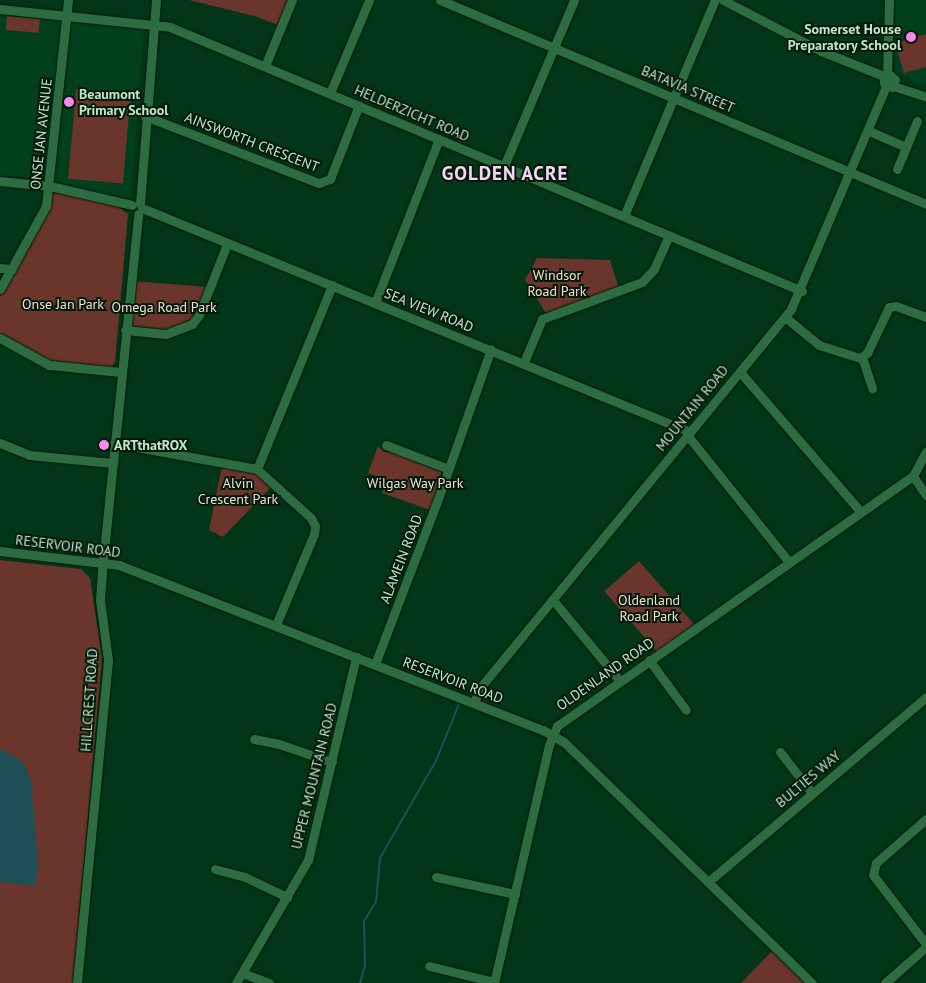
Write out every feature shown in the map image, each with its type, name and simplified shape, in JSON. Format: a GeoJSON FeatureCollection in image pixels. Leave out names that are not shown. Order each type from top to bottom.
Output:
{"type":"FeatureCollection","features":[{"type":"Feature","properties":{"kind":"street","name":"ONSE JAN AVENUE"},"geometry":{"type":"LineString","coordinates":[[0,289],[43,214],[50,186],[68,0]]}},
{"type":"Feature","properties":{"kind":"street","name":"HILLCREST ROAD"},"geometry":{"type":"LineString","coordinates":[[77,983],[108,660],[100,600],[156,0]]}},
{"type":"Feature","properties":{"kind":"street"},"geometry":{"type":"LineString","coordinates":[[265,66],[292,0]]}},
{"type":"Feature","properties":{"kind":"street"},"geometry":{"type":"LineString","coordinates":[[330,93],[369,0]]}},
{"type":"Feature","properties":{"kind":"street","name":"BATAVIA STREET"},"geometry":{"type":"LineString","coordinates":[[440,0],[926,204]]}},
{"type":"Feature","properties":{"kind":"street"},"geometry":{"type":"LineString","coordinates":[[504,166],[574,0]]}},
{"type":"Feature","properties":{"kind":"street"},"geometry":{"type":"LineString","coordinates":[[624,216],[716,0]]}},
{"type":"Feature","properties":{"kind":"street"},"geometry":{"type":"LineString","coordinates":[[723,0],[787,36],[926,97]]}},
{"type":"Feature","properties":{"kind":"street","name":"MOUNTAIN ROAD"},"geometry":{"type":"LineString","coordinates":[[474,703],[479,689],[785,317],[802,291],[889,80],[889,0]]}},
{"type":"Feature","properties":{"kind":"street","name":"HELDERZICHT ROAD"},"geometry":{"type":"LineString","coordinates":[[0,8],[154,23],[265,66],[802,291]]}},
{"type":"Feature","properties":{"kind":"street"},"geometry":{"type":"LineString","coordinates":[[868,72],[889,80]]}},
{"type":"Feature","properties":{"kind":"street","name":"AINSWORTH CRESCENT"},"geometry":{"type":"LineString","coordinates":[[145,116],[319,183],[330,178],[359,105]]}},
{"type":"Feature","properties":{"kind":"street"},"geometry":{"type":"LineString","coordinates":[[897,169],[917,121]]}},
{"type":"Feature","properties":{"kind":"street"},"geometry":{"type":"LineString","coordinates":[[869,131],[906,147]]}},
{"type":"Feature","properties":{"kind":"street"},"geometry":{"type":"LineString","coordinates":[[375,303],[438,139]]}},
{"type":"Feature","properties":{"kind":"street","name":"SEA VIEW ROAD"},"geometry":{"type":"LineString","coordinates":[[0,182],[50,186],[112,201],[157,216],[524,362],[689,434],[789,562]]}},
{"type":"Feature","properties":{"kind":"street"},"geometry":{"type":"LineString","coordinates":[[524,362],[542,319],[642,282],[654,269],[669,235]]}},
{"type":"Feature","properties":{"kind":"street"},"geometry":{"type":"LineString","coordinates":[[125,330],[172,334],[192,324],[199,315],[227,244]]}},
{"type":"Feature","properties":{"kind":"street"},"geometry":{"type":"LineString","coordinates":[[0,268],[12,269]]}},
{"type":"Feature","properties":{"kind":"street"},"geometry":{"type":"LineString","coordinates":[[257,469],[332,286]]}},
{"type":"Feature","properties":{"kind":"street"},"geometry":{"type":"LineString","coordinates":[[862,357],[867,353],[889,307],[896,306],[926,317]]}},
{"type":"Feature","properties":{"kind":"street"},"geometry":{"type":"LineString","coordinates":[[785,317],[820,346],[862,357]]}},
{"type":"Feature","properties":{"kind":"street"},"geometry":{"type":"LineString","coordinates":[[0,338],[53,366],[121,372]]}},
{"type":"Feature","properties":{"kind":"street","name":"ALAMEIN ROAD"},"geometry":{"type":"LineString","coordinates":[[375,664],[449,469],[491,349]]}},
{"type":"Feature","properties":{"kind":"street"},"geometry":{"type":"LineString","coordinates":[[862,357],[872,388]]}},
{"type":"Feature","properties":{"kind":"street"},"geometry":{"type":"LineString","coordinates":[[740,372],[861,512]]}},
{"type":"Feature","properties":{"kind":"street"},"geometry":{"type":"LineString","coordinates":[[0,443],[29,455],[112,463]]}},
{"type":"Feature","properties":{"kind":"street"},"geometry":{"type":"LineString","coordinates":[[114,443],[257,469],[310,518],[314,526],[276,626]]}},
{"type":"Feature","properties":{"kind":"street"},"geometry":{"type":"LineString","coordinates":[[386,445],[449,469]]}},
{"type":"Feature","properties":{"kind":"street","name":"OLDENLAND ROAD"},"geometry":{"type":"LineString","coordinates":[[494,982],[553,736],[560,723],[913,476],[926,452]]}},
{"type":"Feature","properties":{"kind":"street"},"geometry":{"type":"LineString","coordinates":[[913,476],[926,496]]}},
{"type":"Feature","properties":{"kind":"street","name":"RESERVOIR ROAD"},"geometry":{"type":"LineString","coordinates":[[0,551],[130,568],[474,703],[553,736],[564,742],[812,983]]}},
{"type":"Feature","properties":{"kind":"street"},"geometry":{"type":"LineString","coordinates":[[553,600],[620,681]]}},
{"type":"Feature","properties":{"kind":"street","name":"UPPER MOUNTAIN ROAD"},"geometry":{"type":"LineString","coordinates":[[236,983],[308,860],[356,657]]}},
{"type":"Feature","properties":{"kind":"street"},"geometry":{"type":"LineString","coordinates":[[649,660],[686,710]]}},
{"type":"Feature","properties":{"kind":"street","name":"BULTIES WAY"},"geometry":{"type":"LineString","coordinates":[[708,882],[926,697]]}},
{"type":"Feature","properties":{"kind":"street"},"geometry":{"type":"LineString","coordinates":[[254,739],[279,744],[332,762]]}},
{"type":"Feature","properties":{"kind":"street"},"geometry":{"type":"LineString","coordinates":[[780,752],[812,793]]}},
{"type":"Feature","properties":{"kind":"street"},"geometry":{"type":"LineString","coordinates":[[884,983],[926,945],[873,875],[876,863],[926,819]]}},
{"type":"Feature","properties":{"kind":"street"},"geometry":{"type":"LineString","coordinates":[[215,869],[245,877],[287,897]]}},
{"type":"Feature","properties":{"kind":"street"},"geometry":{"type":"LineString","coordinates":[[436,876],[515,894]]}},
{"type":"Feature","properties":{"kind":"street"},"geometry":{"type":"LineString","coordinates":[[429,966],[494,982]]}},
{"type":"Feature","properties":{"kind":"street"},"geometry":{"type":"LineString","coordinates":[[242,973],[269,983]]}},
{"type":"Feature","properties":{"kind":"shaded area","name":"Somerset House Preparatory School"},"geometry":{"type":"Polygon","coordinates":[[[895,0],[926,0],[926,86],[910,80],[909,76],[895,74],[895,0]]]}},
{"type":"Feature","properties":{"kind":"shaded area","name":"Beaumont Primary School"},"geometry":{"type":"Polygon","coordinates":[[[0,15],[144,29],[130,201],[43,179],[0,175],[0,15]]]}},
{"type":"Feature","properties":{"kind":"green space"},"geometry":{"type":"Polygon","coordinates":[[[189,0],[288,0],[278,25],[254,16],[189,0]]]}},
{"type":"Feature","properties":{"kind":"green space"},"geometry":{"type":"Polygon","coordinates":[[[7,16],[40,19],[39,33],[6,30],[7,16]]]}},
{"type":"Feature","properties":{"kind":"green space"},"geometry":{"type":"Polygon","coordinates":[[[926,34],[926,67],[904,73],[895,43],[926,34]]]}},
{"type":"Feature","properties":{"kind":"green space"},"geometry":{"type":"Polygon","coordinates":[[[76,89],[131,94],[123,183],[68,179],[76,89]]]}},
{"type":"Feature","properties":{"kind":"green space","name":"Onse Jan Park"},"geometry":{"type":"Polygon","coordinates":[[[59,192],[117,206],[128,214],[115,362],[111,367],[50,362],[0,335],[0,297],[39,227],[53,194],[59,192]]]}},
{"type":"Feature","properties":{"kind":"green space","name":"Windsor Road Park"},"geometry":{"type":"Polygon","coordinates":[[[537,258],[610,260],[619,289],[546,313],[525,280],[537,258]]]}},
{"type":"Feature","properties":{"kind":"green space","name":"Omega Road Park"},"geometry":{"type":"Polygon","coordinates":[[[133,281],[207,287],[190,321],[171,330],[131,326],[133,281]]]}},
{"type":"Feature","properties":{"kind":"green space","name":"Wilgas Way Park"},"geometry":{"type":"Polygon","coordinates":[[[378,446],[384,452],[393,452],[442,471],[430,510],[382,493],[387,480],[368,473],[378,446]]]}},
{"type":"Feature","properties":{"kind":"green space","name":"Alvin Crescent Park"},"geometry":{"type":"Polygon","coordinates":[[[222,466],[255,473],[271,487],[223,537],[209,530],[222,466]]]}},
{"type":"Feature","properties":{"kind":"green space"},"geometry":{"type":"Polygon","coordinates":[[[0,560],[81,569],[90,578],[102,658],[73,983],[0,983],[0,560]]]}},
{"type":"Feature","properties":{"kind":"green space","name":"Oldenland Road Park"},"geometry":{"type":"Polygon","coordinates":[[[639,561],[694,624],[659,655],[604,591],[639,561]]]}},
{"type":"Feature","properties":{"kind":"green space"},"geometry":{"type":"Polygon","coordinates":[[[772,951],[805,983],[741,983],[772,951]]]}},
{"type":"Feature","properties":{"kind":"water"},"geometry":{"type":"Polygon","coordinates":[[[0,748],[23,762],[31,780],[38,862],[36,886],[0,882],[0,748]]]}},
{"type":"Feature","properties":{"kind":"waterway"},"geometry":{"type":"LineString","coordinates":[[360,983],[365,965],[364,921],[376,902],[380,858],[436,761],[459,704]]}},
{"type":"Feature","properties":{"kind":"place","name":"Somerset House Preparatory School"},"geometry":{"type":"Point","coordinates":[911,37]}},
{"type":"Feature","properties":{"kind":"place","name":"Beaumont Primary School"},"geometry":{"type":"Point","coordinates":[69,102]}},
{"type":"Feature","properties":{"kind":"place","name":"ARTthatROX"},"geometry":{"type":"Point","coordinates":[104,445]}},
{"type":"Feature","properties":{"kind":"district","name":"GOLDEN ACRE"},"geometry":{"type":"Point","coordinates":[505,174]}}]}
